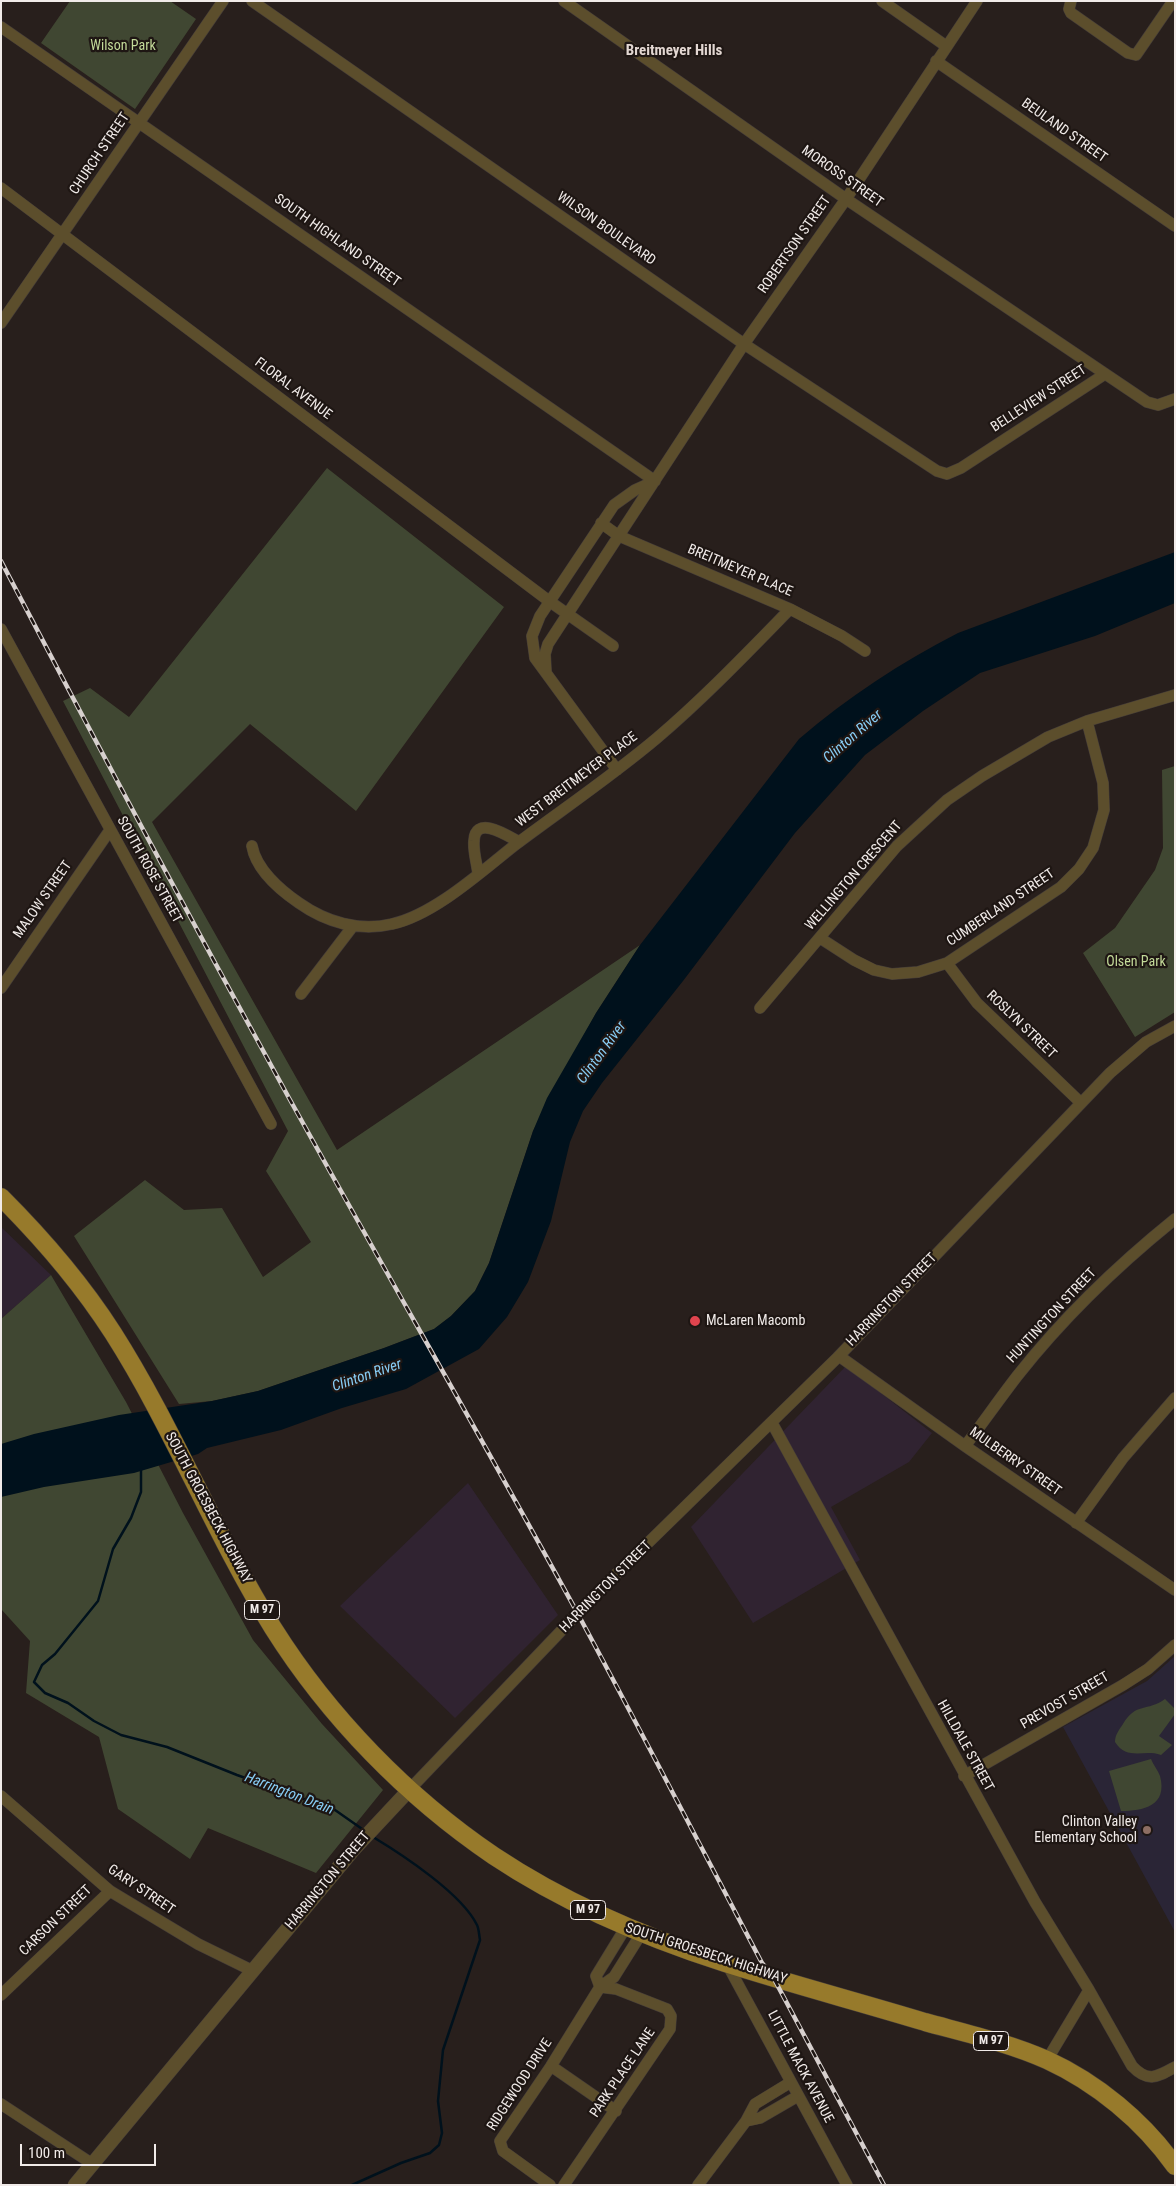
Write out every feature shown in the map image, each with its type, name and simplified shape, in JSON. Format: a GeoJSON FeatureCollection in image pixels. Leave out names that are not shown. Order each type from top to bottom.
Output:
{"type":"FeatureCollection","features":[{"type":"Feature","properties":{"kind":"main road","name":"SOUTH GROESBECK HIGHWAY"},"geometry":{"type":"LineString","coordinates":[[1,1197],[49,1248],[79,1284],[111,1330],[150,1397],[251,1591],[294,1660],[355,1735],[410,1789],[461,1832],[511,1867],[584,1908],[633,1931],[727,1964],[985,2039],[1047,2060],[1090,2085],[1131,2116],[1159,2145],[1175,2166]]}},
{"type":"Feature","properties":{"kind":"street","name":"CHURCH STREET"},"geometry":{"type":"LineString","coordinates":[[1,323],[223,1]]}},
{"type":"Feature","properties":{"kind":"street","name":"WILSON BOULEVARD"},"geometry":{"type":"LineString","coordinates":[[252,1],[744,344],[930,467],[947,474]]}},
{"type":"Feature","properties":{"kind":"street","name":"MOROSS STREET"},"geometry":{"type":"LineString","coordinates":[[564,1],[846,199],[1105,374]]}},
{"type":"Feature","properties":{"kind":"street"},"geometry":{"type":"LineString","coordinates":[[882,1],[946,46]]}},
{"type":"Feature","properties":{"kind":"street","name":"ROBERTSON STREET"},"geometry":{"type":"LineString","coordinates":[[546,672],[546,649],[567,614],[744,344],[846,199],[977,1]]}},
{"type":"Feature","properties":{"kind":"street"},"geometry":{"type":"LineString","coordinates":[[1071,1],[1069,9],[1071,13],[1128,52],[1136,55],[1165,15],[1171,1]]}},
{"type":"Feature","properties":{"kind":"street","name":"SOUTH HIGHLAND STREET"},"geometry":{"type":"LineString","coordinates":[[1,27],[655,481]]}},
{"type":"Feature","properties":{"kind":"street","name":"BEULAND STREET"},"geometry":{"type":"LineString","coordinates":[[936,61],[1175,226]]}},
{"type":"Feature","properties":{"kind":"street","name":"FLORAL AVENUE"},"geometry":{"type":"LineString","coordinates":[[1,188],[549,601],[613,646]]}},
{"type":"Feature","properties":{"kind":"street","name":"BELLEVIEW STREET"},"geometry":{"type":"LineString","coordinates":[[947,474],[961,468],[1105,374],[1150,403],[1158,405],[1175,399]]}},
{"type":"Feature","properties":{"kind":"street"},"geometry":{"type":"LineString","coordinates":[[617,770],[535,658],[532,641],[534,628],[549,601],[614,505],[625,496],[655,481]]}},
{"type":"Feature","properties":{"kind":"street","name":"BREITMEYER PLACE"},"geometry":{"type":"LineString","coordinates":[[601,523],[619,536],[790,609],[842,636],[866,651]]}},
{"type":"Feature","properties":{"kind":"street","name":"WEST BREITMEYER PLACE"},"geometry":{"type":"LineString","coordinates":[[252,846],[253,855],[261,867],[295,900],[322,917],[352,926],[393,924],[408,918],[447,897],[617,770],[694,705],[790,609]]}},
{"type":"Feature","properties":{"kind":"street","name":"SOUTH ROSE STREET"},"geometry":{"type":"LineString","coordinates":[[1,629],[271,1124]]}},
{"type":"Feature","properties":{"kind":"street","name":"WELLINGTON CRESCENT"},"geometry":{"type":"LineString","coordinates":[[760,1008],[897,846],[947,800],[982,776],[1048,737],[1088,721],[1175,696]]}},
{"type":"Feature","properties":{"kind":"street","name":"CUMBERLAND STREET"},"geometry":{"type":"LineString","coordinates":[[820,938],[865,966],[892,974],[918,972],[947,963],[1061,887],[1086,858],[1100,828],[1104,797],[1099,763],[1088,721]]}},
{"type":"Feature","properties":{"kind":"street"},"geometry":{"type":"LineString","coordinates":[[478,874],[474,841],[478,831],[482,828],[490,828],[519,842]]}},
{"type":"Feature","properties":{"kind":"street","name":"MALOW STREET"},"geometry":{"type":"LineString","coordinates":[[1,988],[110,830]]}},
{"type":"Feature","properties":{"kind":"street"},"geometry":{"type":"LineString","coordinates":[[301,994],[352,926]]}},
{"type":"Feature","properties":{"kind":"street","name":"ROSLYN STREET"},"geometry":{"type":"LineString","coordinates":[[947,963],[977,1003],[1081,1103]]}},
{"type":"Feature","properties":{"kind":"street","name":"HARRINGTON STREET"},"geometry":{"type":"LineString","coordinates":[[75,2185],[91,2163],[380,1820],[606,1585],[839,1356],[1110,1073],[1136,1050],[1175,1026]]}},
{"type":"Feature","properties":{"kind":"street","name":"HUNTINGTON STREET"},"geometry":{"type":"LineString","coordinates":[[965,1446],[1018,1375],[1057,1330],[1112,1274],[1175,1219]]}},
{"type":"Feature","properties":{"kind":"street","name":"MULBERRY STREET"},"geometry":{"type":"LineString","coordinates":[[839,1356],[965,1446],[1175,1590]]}},
{"type":"Feature","properties":{"kind":"street"},"geometry":{"type":"LineString","coordinates":[[1076,1523],[1128,1451],[1175,1398]]}},
{"type":"Feature","properties":{"kind":"street","name":"HILLDALE STREET"},"geometry":{"type":"LineString","coordinates":[[772,1423],[1034,1902],[1089,1990],[1132,2066],[1143,2076],[1152,2077],[1175,2067]]}},
{"type":"Feature","properties":{"kind":"street","name":"PREVOST STREET"},"geometry":{"type":"LineString","coordinates":[[964,1776],[1123,1685],[1148,1668],[1175,1645]]}},
{"type":"Feature","properties":{"kind":"street","name":"GARY STREET"},"geometry":{"type":"LineString","coordinates":[[1,1796],[110,1891],[198,1944],[253,1971]]}},
{"type":"Feature","properties":{"kind":"street","name":"CARSON STREET"},"geometry":{"type":"LineString","coordinates":[[1,1995],[110,1891]]}},
{"type":"Feature","properties":{"kind":"street","name":"RIDGEWOOD DRIVE"},"geometry":{"type":"LineString","coordinates":[[600,1987],[596,1976],[633,1931]]}},
{"type":"Feature","properties":{"kind":"street","name":"RIDGEWOOD DRIVE"},"geometry":{"type":"LineString","coordinates":[[550,2185],[503,2151],[500,2141],[551,2066],[600,1987],[614,1977],[633,1931]]}},
{"type":"Feature","properties":{"kind":"street","name":"LITTLE MACK AVENUE"},"geometry":{"type":"LineString","coordinates":[[727,1964],[846,2185]]}},
{"type":"Feature","properties":{"kind":"street","name":"PARK PLACE LANE"},"geometry":{"type":"LineString","coordinates":[[564,2185],[670,2029],[672,2020],[667,2009],[616,1989],[600,1987]]}},
{"type":"Feature","properties":{"kind":"street"},"geometry":{"type":"LineString","coordinates":[[1047,2060],[1089,1990]]}},
{"type":"Feature","properties":{"kind":"street"},"geometry":{"type":"LineString","coordinates":[[551,2066],[616,2111]]}},
{"type":"Feature","properties":{"kind":"street"},"geometry":{"type":"LineString","coordinates":[[698,2185],[746,2121],[755,2104],[791,2082]]}},
{"type":"Feature","properties":{"kind":"street"},"geometry":{"type":"LineString","coordinates":[[746,2121],[760,2118],[798,2096]]}},
{"type":"Feature","properties":{"kind":"street"},"geometry":{"type":"LineString","coordinates":[[1,2104],[91,2163]]}},
{"type":"Feature","properties":{"kind":"shaded area"},"geometry":{"type":"Polygon","coordinates":[[[1,1227],[51,1275],[1,1319],[1,1227]]]}},
{"type":"Feature","properties":{"kind":"shaded area"},"geometry":{"type":"Polygon","coordinates":[[[846,1366],[932,1433],[909,1462],[831,1507],[860,1560],[753,1623],[691,1527],[846,1366]]]}},
{"type":"Feature","properties":{"kind":"shaded area"},"geometry":{"type":"Polygon","coordinates":[[[468,1483],[558,1615],[455,1718],[340,1606],[468,1483]]]}},
{"type":"Feature","properties":{"kind":"shaded area","name":"Clinton Valley Elementary School"},"geometry":{"type":"Polygon","coordinates":[[[1175,1656],[1175,1932],[1063,1727],[1147,1681],[1175,1656]]]}},
{"type":"Feature","properties":{"kind":"green space","name":"Wilson Park"},"geometry":{"type":"Polygon","coordinates":[[[70,1],[170,1],[196,19],[135,109],[41,43],[70,1]]]}},
{"type":"Feature","properties":{"kind":"green space"},"geometry":{"type":"Polygon","coordinates":[[[327,468],[504,607],[356,811],[250,724],[152,822],[337,1150],[640,945],[596,1013],[533,1131],[489,1263],[475,1291],[451,1316],[434,1329],[258,1391],[212,1401],[179,1404],[74,1236],[145,1180],[184,1210],[222,1208],[263,1277],[311,1242],[266,1171],[288,1131],[63,701],[90,688],[129,717],[327,468]]]}},
{"type":"Feature","properties":{"kind":"green space","name":"Olsen Park"},"geometry":{"type":"Polygon","coordinates":[[[1175,766],[1175,1012],[1135,1037],[1083,953],[1115,928],[1155,870],[1163,848],[1162,770],[1175,766]]]}},
{"type":"Feature","properties":{"kind":"green space"},"geometry":{"type":"Polygon","coordinates":[[[51,1275],[126,1402],[183,1513],[253,1640],[322,1724],[383,1790],[316,1873],[208,1828],[190,1859],[118,1809],[99,1737],[26,1693],[30,1641],[1,1609],[1,1319],[51,1275]]]}},
{"type":"Feature","properties":{"kind":"green space"},"geometry":{"type":"Polygon","coordinates":[[[1165,1699],[1175,1709],[1175,1714],[1159,1736],[1172,1745],[1161,1755],[1155,1753],[1130,1753],[1120,1748],[1115,1742],[1116,1737],[1128,1717],[1137,1710],[1159,1703],[1165,1699]]]}},
{"type":"Feature","properties":{"kind":"green space"},"geometry":{"type":"Polygon","coordinates":[[[1151,1759],[1160,1776],[1162,1786],[1157,1800],[1145,1808],[1121,1811],[1109,1771],[1151,1759]]]}},
{"type":"Feature","properties":{"kind":"water","name":"Clinton River"},"geometry":{"type":"Polygon","coordinates":[[[1175,552],[1175,603],[1095,636],[980,673],[923,711],[865,755],[795,833],[683,981],[602,1083],[583,1111],[570,1142],[551,1221],[528,1282],[507,1317],[479,1349],[406,1389],[342,1408],[281,1430],[207,1448],[198,1454],[134,1473],[44,1487],[1,1497],[1,1444],[34,1434],[119,1415],[212,1401],[258,1391],[434,1329],[451,1316],[475,1291],[489,1263],[533,1131],[547,1098],[596,1013],[640,945],[799,739],[875,681],[958,633],[1175,552]]]}},
{"type":"Feature","properties":{"kind":"waterway","name":"Harrington Drain"},"geometry":{"type":"LineString","coordinates":[[141,1468],[141,1492],[131,1518],[113,1549],[98,1601],[55,1654],[42,1665],[34,1682],[45,1693],[68,1703],[94,1721],[121,1735],[167,1747],[237,1775],[335,1810],[365,1831]]}},
{"type":"Feature","properties":{"kind":"waterway","name":"Harrington Drain"},"geometry":{"type":"LineString","coordinates":[[352,2185],[401,2163],[430,2153],[439,2145],[442,2133],[438,2101],[443,2050],[480,1940],[477,1925],[459,1901],[431,1876],[373,1837]]}},
{"type":"Feature","properties":{"kind":"railway"},"geometry":{"type":"LineString","coordinates":[[1,561],[289,1098],[579,1616],[762,1963],[773,1977],[884,2185]]}},
{"type":"Feature","properties":{"kind":"place","name":"McLaren Macomb"},"geometry":{"type":"Point","coordinates":[695,1321]}},
{"type":"Feature","properties":{"kind":"place","name":"Clinton Valley Elementary School"},"geometry":{"type":"Point","coordinates":[1147,1830]}},
{"type":"Feature","properties":{"kind":"district","name":"Breitmeyer Hills"},"geometry":{"type":"Point","coordinates":[674,51]}}]}
